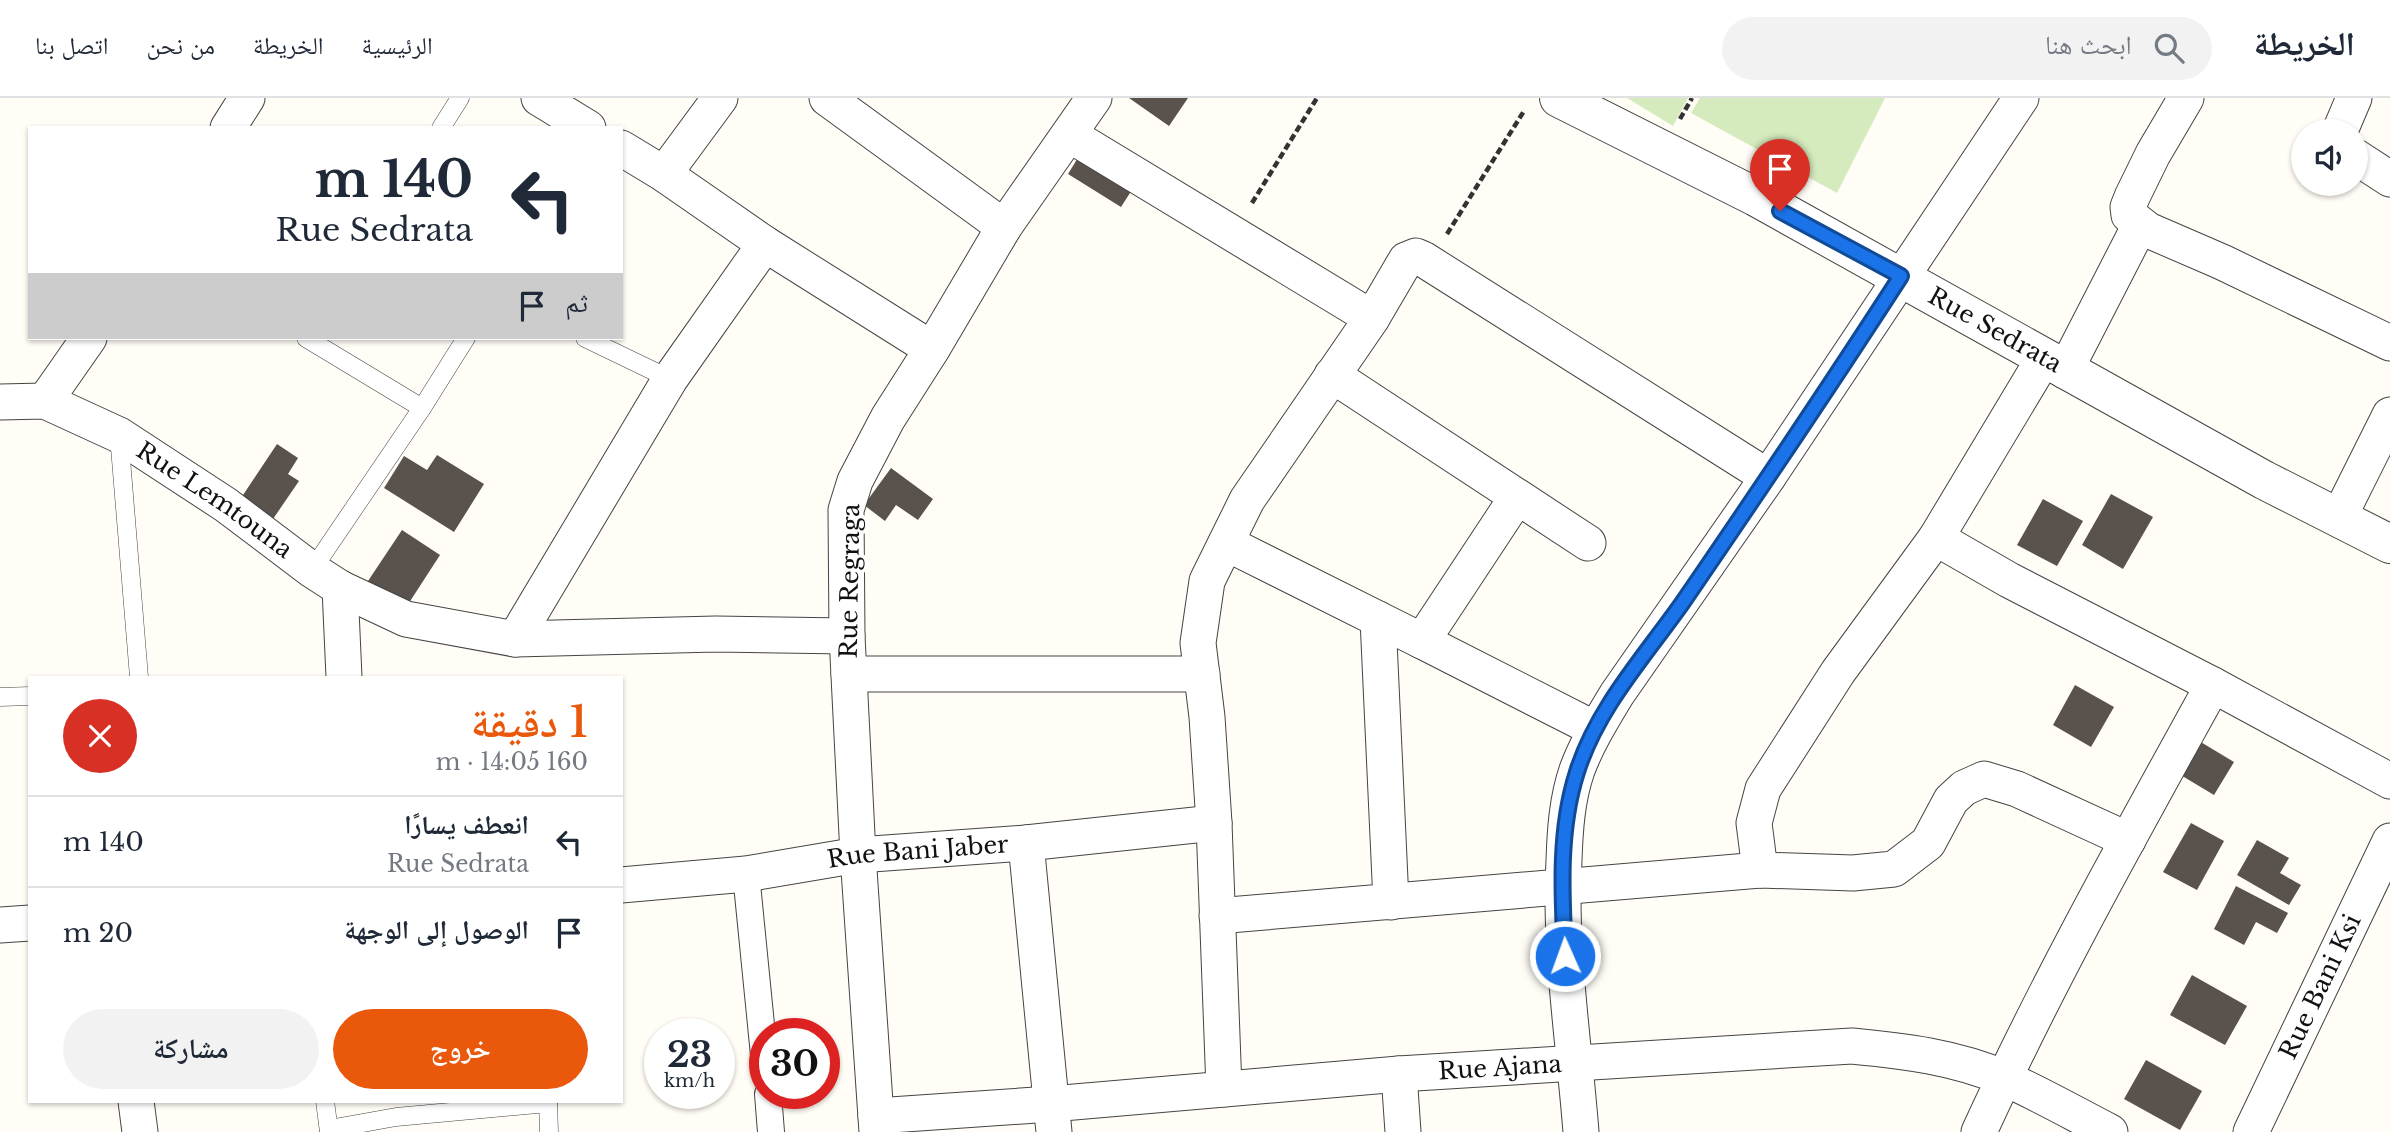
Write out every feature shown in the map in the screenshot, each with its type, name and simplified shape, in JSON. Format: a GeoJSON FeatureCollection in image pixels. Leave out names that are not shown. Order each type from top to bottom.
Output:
{"type":"FeatureCollection","features":[{"type":"Feature","properties":{"kind":"street"},"geometry":{"type":"LineString","coordinates":[[229,126],[247,98]]}},
{"type":"Feature","properties":{"kind":"street"},"geometry":{"type":"LineString","coordinates":[[538,98],[585,126]]}},
{"type":"Feature","properties":{"kind":"street"},"geometry":{"type":"LineString","coordinates":[[664,174],[720,98]]}},
{"type":"Feature","properties":{"kind":"street"},"geometry":{"type":"LineString","coordinates":[[827,98],[869,111],[1004,227]]}},
{"type":"Feature","properties":{"kind":"street","name":"Rue Regraga"},"geometry":{"type":"LineString","coordinates":[[876,1124],[847,636],[846,510],[855,481],[888,418],[1004,227],[1094,98]]}},
{"type":"Feature","properties":{"kind":"street"},"geometry":{"type":"LineString","coordinates":[[1581,1132],[1567,1002],[1562,887],[1566,818],[1577,771],[1595,729],[1617,694],[1768,477],[2021,98]]}},
{"type":"Feature","properties":{"kind":"street"},"geometry":{"type":"LineString","coordinates":[[2186,98],[2153,154],[2132,197],[2128,207],[2129,215],[2154,233],[2222,262],[2390,343]]}},
{"type":"Feature","properties":{"kind":"street"},"geometry":{"type":"LineString","coordinates":[[2345,119],[2354,98]]}},
{"type":"Feature","properties":{"kind":"street","name":"Rue Sedrata"},"geometry":{"type":"LineString","coordinates":[[1543,103],[1756,197],[2264,480],[2390,544]]}},
{"type":"Feature","properties":{"kind":"street"},"geometry":{"type":"LineString","coordinates":[[1070,135],[1372,318]]}},
{"type":"Feature","properties":{"kind":"street"},"geometry":{"type":"LineString","coordinates":[[623,149],[664,174],[765,244],[932,349]]}},
{"type":"Feature","properties":{"kind":"street"},"geometry":{"type":"LineString","coordinates":[[2368,165],[2390,179]]}},
{"type":"Feature","properties":{"kind":"street"},"geometry":{"type":"LineString","coordinates":[[1760,870],[1754,823],[1763,789],[1839,672],[1936,538],[2055,365],[2140,225]]}},
{"type":"Feature","properties":{"kind":"street"},"geometry":{"type":"LineString","coordinates":[[515,639],[670,379],[765,244]]}},
{"type":"Feature","properties":{"kind":"street"},"geometry":{"type":"LineString","coordinates":[[1224,1089],[1214,823],[1198,643],[1208,581],[1247,500],[1372,318],[1406,260],[1416,256],[1429,263],[1768,477]]}},
{"type":"Feature","properties":{"kind":"street"},"geometry":{"type":"LineString","coordinates":[[45,401],[88,340]]}},
{"type":"Feature","properties":{"kind":"street"},"geometry":{"type":"LineString","coordinates":[[1332,375],[1588,543]]}},
{"type":"Feature","properties":{"kind":"street","name":"Rue Lemtouna"},"geometry":{"type":"LineString","coordinates":[[0,402],[45,401],[119,435],[226,505],[326,579],[406,619],[515,639],[716,634],[847,636]]}},
{"type":"Feature","properties":{"kind":"street"},"geometry":{"type":"LineString","coordinates":[[2339,517],[2390,415]]}},
{"type":"Feature","properties":{"kind":"street"},"geometry":{"type":"LineString","coordinates":[[1422,641],[1517,496]]}},
{"type":"Feature","properties":{"kind":"street"},"geometry":{"type":"LineString","coordinates":[[1936,538],[2009,580],[2213,685],[2390,781]]}},
{"type":"Feature","properties":{"kind":"street"},"geometry":{"type":"LineString","coordinates":[[1226,542],[1595,729]]}},
{"type":"Feature","properties":{"kind":"street"},"geometry":{"type":"LineString","coordinates":[[326,579],[344,676]]}},
{"type":"Feature","properties":{"kind":"street"},"geometry":{"type":"LineString","coordinates":[[1378,619],[1391,902]]}},
{"type":"Feature","properties":{"kind":"street"},"geometry":{"type":"LineString","coordinates":[[849,674],[1202,674]]}},
{"type":"Feature","properties":{"kind":"street"},"geometry":{"type":"LineString","coordinates":[[1979,1132],[2004,1078],[2128,840],[2213,685]]}},
{"type":"Feature","properties":{"kind":"street"},"geometry":{"type":"LineString","coordinates":[[1217,916],[1760,870],[1853,873],[1894,869],[1928,843],[1951,800],[1964,788],[1984,779],[2017,789],[2128,840]]}},
{"type":"Feature","properties":{"kind":"street","name":"Rue Bani Jaber"},"geometry":{"type":"LineString","coordinates":[[623,885],[746,874],[858,855],[1026,843],[1214,823]]}},
{"type":"Feature","properties":{"kind":"street","name":"Rue Bani Ksi"},"geometry":{"type":"LineString","coordinates":[[2251,1132],[2390,841]]}},
{"type":"Feature","properties":{"kind":"street"},"geometry":{"type":"LineString","coordinates":[[1026,843],[1053,1118]]}},
{"type":"Feature","properties":{"kind":"street"},"geometry":{"type":"LineString","coordinates":[[746,874],[760,1018]]}},
{"type":"Feature","properties":{"kind":"street"},"geometry":{"type":"LineString","coordinates":[[0,925],[28,923]]}},
{"type":"Feature","properties":{"kind":"street","name":"Rue Ajana"},"geometry":{"type":"LineString","coordinates":[[876,1124],[1053,1118],[1224,1089],[1399,1074],[1852,1046],[1914,1052],[2004,1078],[2110,1132]]}},
{"type":"Feature","properties":{"kind":"street"},"geometry":{"type":"LineString","coordinates":[[1399,1074],[1403,1132]]}},
{"type":"Feature","properties":{"kind":"street"},"geometry":{"type":"LineString","coordinates":[[136,1103],[140,1132]]}},
{"type":"Feature","properties":{"kind":"street"},"geometry":{"type":"LineString","coordinates":[[769,1109],[771,1132]]}},
{"type":"Feature","properties":{"kind":"lane"},"geometry":{"type":"LineString","coordinates":[[442,126],[460,98]]}},
{"type":"Feature","properties":{"kind":"lane"},"geometry":{"type":"LineString","coordinates":[[309,340],[422,408]]}},
{"type":"Feature","properties":{"kind":"lane"},"geometry":{"type":"LineString","coordinates":[[326,579],[422,408],[465,340]]}},
{"type":"Feature","properties":{"kind":"lane"},"geometry":{"type":"LineString","coordinates":[[589,340],[670,379]]}},
{"type":"Feature","properties":{"kind":"lane"},"geometry":{"type":"LineString","coordinates":[[119,435],[139,676]]}},
{"type":"Feature","properties":{"kind":"lane"},"geometry":{"type":"LineString","coordinates":[[0,697],[28,696]]}},
{"type":"Feature","properties":{"kind":"lane"},"geometry":{"type":"LineString","coordinates":[[325,1103],[329,1131],[396,1117],[538,1103]]}},
{"type":"Feature","properties":{"kind":"lane"},"geometry":{"type":"LineString","coordinates":[[548,1103],[549,1132]]}},
{"type":"Feature","properties":{"kind":"lane"},"geometry":{"type":"LineString","coordinates":[[130,1132],[140,1132]]}},
{"type":"Feature","properties":{"kind":"path"},"geometry":{"type":"LineString","coordinates":[[1233,233],[1317,98]]}},
{"type":"Feature","properties":{"kind":"path"},"geometry":{"type":"LineString","coordinates":[[1685,110],[1692,98]]}},
{"type":"Feature","properties":{"kind":"path"},"geometry":{"type":"LineString","coordinates":[[1429,263],[1543,103]]}},
{"type":"Feature","properties":{"kind":"green space"},"geometry":{"type":"Polygon","coordinates":[[[1627,98],[1688,98],[1673,126],[1627,98]]]}},
{"type":"Feature","properties":{"kind":"green space"},"geometry":{"type":"Polygon","coordinates":[[[1700,98],[1885,98],[1837,193],[1691,113],[1700,98]]]}},
{"type":"Feature","properties":{"kind":"building"},"geometry":{"type":"Polygon","coordinates":[[[1129,98],[1188,98],[1169,126],[1129,98]]]}},
{"type":"Feature","properties":{"kind":"building"},"geometry":{"type":"Polygon","coordinates":[[[1084,148],[1137,182],[1121,207],[1068,174],[1084,148]]]}},
{"type":"Feature","properties":{"kind":"building"},"geometry":{"type":"Polygon","coordinates":[[[277,444],[298,458],[288,474],[299,481],[273,519],[241,498],[277,444]]]}},
{"type":"Feature","properties":{"kind":"building"},"geometry":{"type":"Polygon","coordinates":[[[437,455],[484,484],[454,532],[384,488],[404,456],[427,470],[437,455]]]}},
{"type":"Feature","properties":{"kind":"building"},"geometry":{"type":"Polygon","coordinates":[[[891,468],[933,499],[918,520],[896,505],[885,521],[864,505],[891,468]]]}},
{"type":"Feature","properties":{"kind":"building"},"geometry":{"type":"Polygon","coordinates":[[[2111,494],[2153,517],[2123,569],[2082,545],[2111,494]]]}},
{"type":"Feature","properties":{"kind":"building"},"geometry":{"type":"Polygon","coordinates":[[[2043,499],[2083,521],[2057,566],[2017,545],[2043,499]]]}},
{"type":"Feature","properties":{"kind":"building"},"geometry":{"type":"Polygon","coordinates":[[[402,530],[440,555],[405,609],[366,584],[402,530]]]}},
{"type":"Feature","properties":{"kind":"building"},"geometry":{"type":"Polygon","coordinates":[[[2075,685],[2114,707],[2091,747],[2053,725],[2075,685]]]}},
{"type":"Feature","properties":{"kind":"building"},"geometry":{"type":"Polygon","coordinates":[[[2199,741],[2234,762],[2214,795],[2179,774],[2199,741]]]}},
{"type":"Feature","properties":{"kind":"building"},"geometry":{"type":"Polygon","coordinates":[[[2191,823],[2224,841],[2197,890],[2163,872],[2191,823]]]}},
{"type":"Feature","properties":{"kind":"building"},"geometry":{"type":"Polygon","coordinates":[[[2257,840],[2289,858],[2280,873],[2301,885],[2289,905],[2237,875],[2257,840]]]}},
{"type":"Feature","properties":{"kind":"building"},"geometry":{"type":"Polygon","coordinates":[[[2236,886],[2288,913],[2277,933],[2256,922],[2244,945],[2214,929],[2236,886]]]}},
{"type":"Feature","properties":{"kind":"building"},"geometry":{"type":"Polygon","coordinates":[[[2192,975],[2247,1006],[2225,1045],[2170,1015],[2192,975]]]}},
{"type":"Feature","properties":{"kind":"building"},"geometry":{"type":"Polygon","coordinates":[[[2146,1060],[2202,1091],[2180,1130],[2124,1099],[2146,1060]]]}},
{"type":"Feature","properties":{"kind":"route"},"geometry":{"type":"LineString","coordinates":[[1565,956],[1562,887],[1566,818],[1577,771],[1595,729],[1837,375],[1901,276],[1780,211]]}}]}
